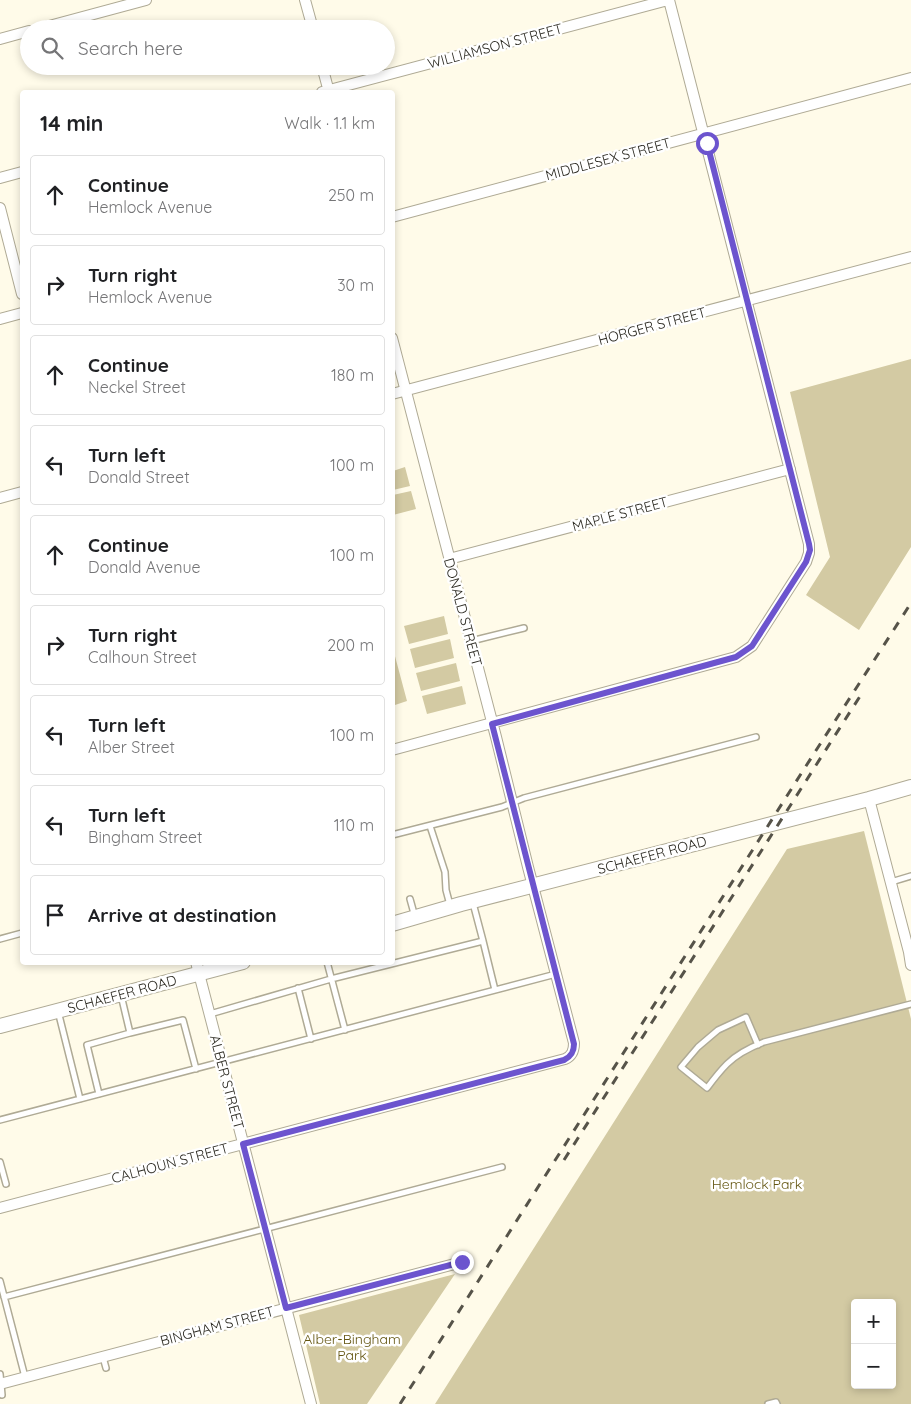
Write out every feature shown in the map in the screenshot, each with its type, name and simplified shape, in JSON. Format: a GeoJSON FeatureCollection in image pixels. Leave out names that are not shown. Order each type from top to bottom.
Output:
{"type":"FeatureCollection","features":[{"type":"Feature","properties":{"kind":"main road","name":"SCHAEFER ROAD"},"geometry":{"type":"LineString","coordinates":[[395,923],[472,901],[869,799],[911,786]]}},
{"type":"Feature","properties":{"kind":"main road","name":"SCHAEFER ROAD"},"geometry":{"type":"LineString","coordinates":[[0,1026],[120,994],[197,968],[220,965]]}},
{"type":"Feature","properties":{"kind":"street"},"geometry":{"type":"LineString","coordinates":[[72,20],[146,0]]}},
{"type":"Feature","properties":{"kind":"street"},"geometry":{"type":"LineString","coordinates":[[305,0],[311,20]]}},
{"type":"Feature","properties":{"kind":"street"},"geometry":{"type":"LineString","coordinates":[[395,749],[736,657],[752,646],[806,562],[810,550],[748,301],[668,0]]}},
{"type":"Feature","properties":{"kind":"street","name":"WILLIAMSON STREET"},"geometry":{"type":"LineString","coordinates":[[395,74],[668,0]]}},
{"type":"Feature","properties":{"kind":"street"},"geometry":{"type":"LineString","coordinates":[[0,39],[20,33]]}},
{"type":"Feature","properties":{"kind":"street"},"geometry":{"type":"LineString","coordinates":[[324,75],[327,90]]}},
{"type":"Feature","properties":{"kind":"street","name":"WILLIAMSON STREET"},"geometry":{"type":"LineString","coordinates":[[334,90],[390,75]]}},
{"type":"Feature","properties":{"kind":"street","name":"MIDDLESEX STREET"},"geometry":{"type":"LineString","coordinates":[[395,215],[911,78]]}},
{"type":"Feature","properties":{"kind":"street"},"geometry":{"type":"LineString","coordinates":[[0,178],[20,173]]}},
{"type":"Feature","properties":{"kind":"street"},"geometry":{"type":"LineString","coordinates":[[0,208],[20,286]]}},
{"type":"Feature","properties":{"kind":"street","name":"HORGER STREET"},"geometry":{"type":"LineString","coordinates":[[395,393],[911,258]]}},
{"type":"Feature","properties":{"kind":"street"},"geometry":{"type":"LineString","coordinates":[[0,319],[20,314]]}},
{"type":"Feature","properties":{"kind":"street","name":"DONALD STREET"},"geometry":{"type":"LineString","coordinates":[[395,349],[574,1044],[572,1054]]}},
{"type":"Feature","properties":{"kind":"street","name":"MAPLE STREET"},"geometry":{"type":"LineString","coordinates":[[449,559],[790,469]]}},
{"type":"Feature","properties":{"kind":"street"},"geometry":{"type":"LineString","coordinates":[[0,498],[20,493]]}},
{"type":"Feature","properties":{"kind":"street"},"geometry":{"type":"LineString","coordinates":[[869,799],[911,965]]}},
{"type":"Feature","properties":{"kind":"street","name":"ALBER STREET"},"geometry":{"type":"LineString","coordinates":[[197,968],[311,1404]]}},
{"type":"Feature","properties":{"kind":"street","name":"CALHOUN STREET"},"geometry":{"type":"LineString","coordinates":[[0,1208],[564,1060],[572,1054]]}},
{"type":"Feature","properties":{"kind":"street","name":"BINGHAM STREET"},"geometry":{"type":"LineString","coordinates":[[0,1381],[25,1377],[103,1357],[462,1262]]}},
{"type":"Feature","properties":{"kind":"lane"},"geometry":{"type":"LineString","coordinates":[[471,641],[524,628]]}},
{"type":"Feature","properties":{"kind":"lane"},"geometry":{"type":"LineString","coordinates":[[395,834],[756,737]]}},
{"type":"Feature","properties":{"kind":"lane"},"geometry":{"type":"LineString","coordinates":[[430,826],[445,872],[446,890],[451,907]]}},
{"type":"Feature","properties":{"kind":"lane"},"geometry":{"type":"LineString","coordinates":[[890,882],[911,876]]}},
{"type":"Feature","properties":{"kind":"lane"},"geometry":{"type":"LineString","coordinates":[[410,899],[415,918]]}},
{"type":"Feature","properties":{"kind":"lane"},"geometry":{"type":"LineString","coordinates":[[472,901],[495,990]]}},
{"type":"Feature","properties":{"kind":"lane"},"geometry":{"type":"LineString","coordinates":[[0,938],[20,933]]}},
{"type":"Feature","properties":{"kind":"lane"},"geometry":{"type":"LineString","coordinates":[[395,963],[483,941]]}},
{"type":"Feature","properties":{"kind":"lane"},"geometry":{"type":"LineString","coordinates":[[328,965],[344,1030]]}},
{"type":"Feature","properties":{"kind":"lane"},"geometry":{"type":"LineString","coordinates":[[209,1014],[387,965]]}},
{"type":"Feature","properties":{"kind":"lane"},"geometry":{"type":"LineString","coordinates":[[0,1120],[556,974]]}},
{"type":"Feature","properties":{"kind":"lane"},"geometry":{"type":"LineString","coordinates":[[298,988],[311,1038]]}},
{"type":"Feature","properties":{"kind":"lane"},"geometry":{"type":"LineString","coordinates":[[120,994],[130,1033]]}},
{"type":"Feature","properties":{"kind":"lane"},"geometry":{"type":"LineString","coordinates":[[758,1045],[746,1017],[718,1030],[698,1047],[681,1067],[707,1088],[728,1063],[749,1048],[911,1004]]}},
{"type":"Feature","properties":{"kind":"lane"},"geometry":{"type":"LineString","coordinates":[[58,1011],[80,1099]]}},
{"type":"Feature","properties":{"kind":"lane"},"geometry":{"type":"LineString","coordinates":[[99,1094],[87,1045],[130,1033],[183,1020],[196,1069]]}},
{"type":"Feature","properties":{"kind":"lane"},"geometry":{"type":"LineString","coordinates":[[0,1162],[6,1184]]}},
{"type":"Feature","properties":{"kind":"lane"},"geometry":{"type":"LineString","coordinates":[[4,1297],[502,1167]]}},
{"type":"Feature","properties":{"kind":"lane"},"geometry":{"type":"LineString","coordinates":[[0,1281],[25,1377]]}},
{"type":"Feature","properties":{"kind":"lane"},"geometry":{"type":"LineString","coordinates":[[103,1357],[106,1368]]}},
{"type":"Feature","properties":{"kind":"lane"},"geometry":{"type":"LineString","coordinates":[[0,1381],[2,1395]]}},
{"type":"Feature","properties":{"kind":"lane"},"geometry":{"type":"LineString","coordinates":[[768,1404],[776,1402],[777,1404]]}},
{"type":"Feature","properties":{"kind":"green space"},"geometry":{"type":"Polygon","coordinates":[[[911,359],[911,547],[859,630],[806,595],[830,557],[790,392],[911,359]]]}},
{"type":"Feature","properties":{"kind":"green space"},"geometry":{"type":"Polygon","coordinates":[[[405,467],[410,486],[395,490],[395,470],[405,467]]]}},
{"type":"Feature","properties":{"kind":"green space"},"geometry":{"type":"Polygon","coordinates":[[[411,491],[416,509],[395,514],[395,495],[411,491]]]}},
{"type":"Feature","properties":{"kind":"green space"},"geometry":{"type":"Polygon","coordinates":[[[444,616],[448,634],[409,644],[404,626],[444,616]]]}},
{"type":"Feature","properties":{"kind":"green space"},"geometry":{"type":"Polygon","coordinates":[[[450,639],[454,658],[415,668],[410,649],[450,639]]]}},
{"type":"Feature","properties":{"kind":"green space"},"geometry":{"type":"Polygon","coordinates":[[[395,656],[407,701],[395,705],[395,656]]]}},
{"type":"Feature","properties":{"kind":"green space"},"geometry":{"type":"Polygon","coordinates":[[[456,663],[460,681],[421,691],[416,673],[456,663]]]}},
{"type":"Feature","properties":{"kind":"green space"},"geometry":{"type":"Polygon","coordinates":[[[462,686],[466,704],[427,714],[422,696],[462,686]]]}},
{"type":"Feature","properties":{"kind":"green space","name":"Hemlock Park"},"geometry":{"type":"Polygon","coordinates":[[[864,831],[911,1019],[911,1404],[435,1404],[787,849],[864,831]]]}},
{"type":"Feature","properties":{"kind":"green space","name":"Alber-Bingham Park"},"geometry":{"type":"Polygon","coordinates":[[[455,1274],[367,1404],[320,1404],[299,1315],[455,1274]]]}},
{"type":"Feature","properties":{"kind":"railway"},"geometry":{"type":"LineString","coordinates":[[400,1404],[911,603]]}},
{"type":"Feature","properties":{"kind":"railway"},"geometry":{"type":"LineString","coordinates":[[564,1160],[864,690]]}},
{"type":"Feature","properties":{"kind":"route"},"geometry":{"type":"LineString","coordinates":[[462,1262],[286,1308],[243,1144],[564,1060],[572,1054],[574,1044],[492,724],[736,657],[752,646],[806,562],[810,550],[809,544],[707,143]]}}]}
